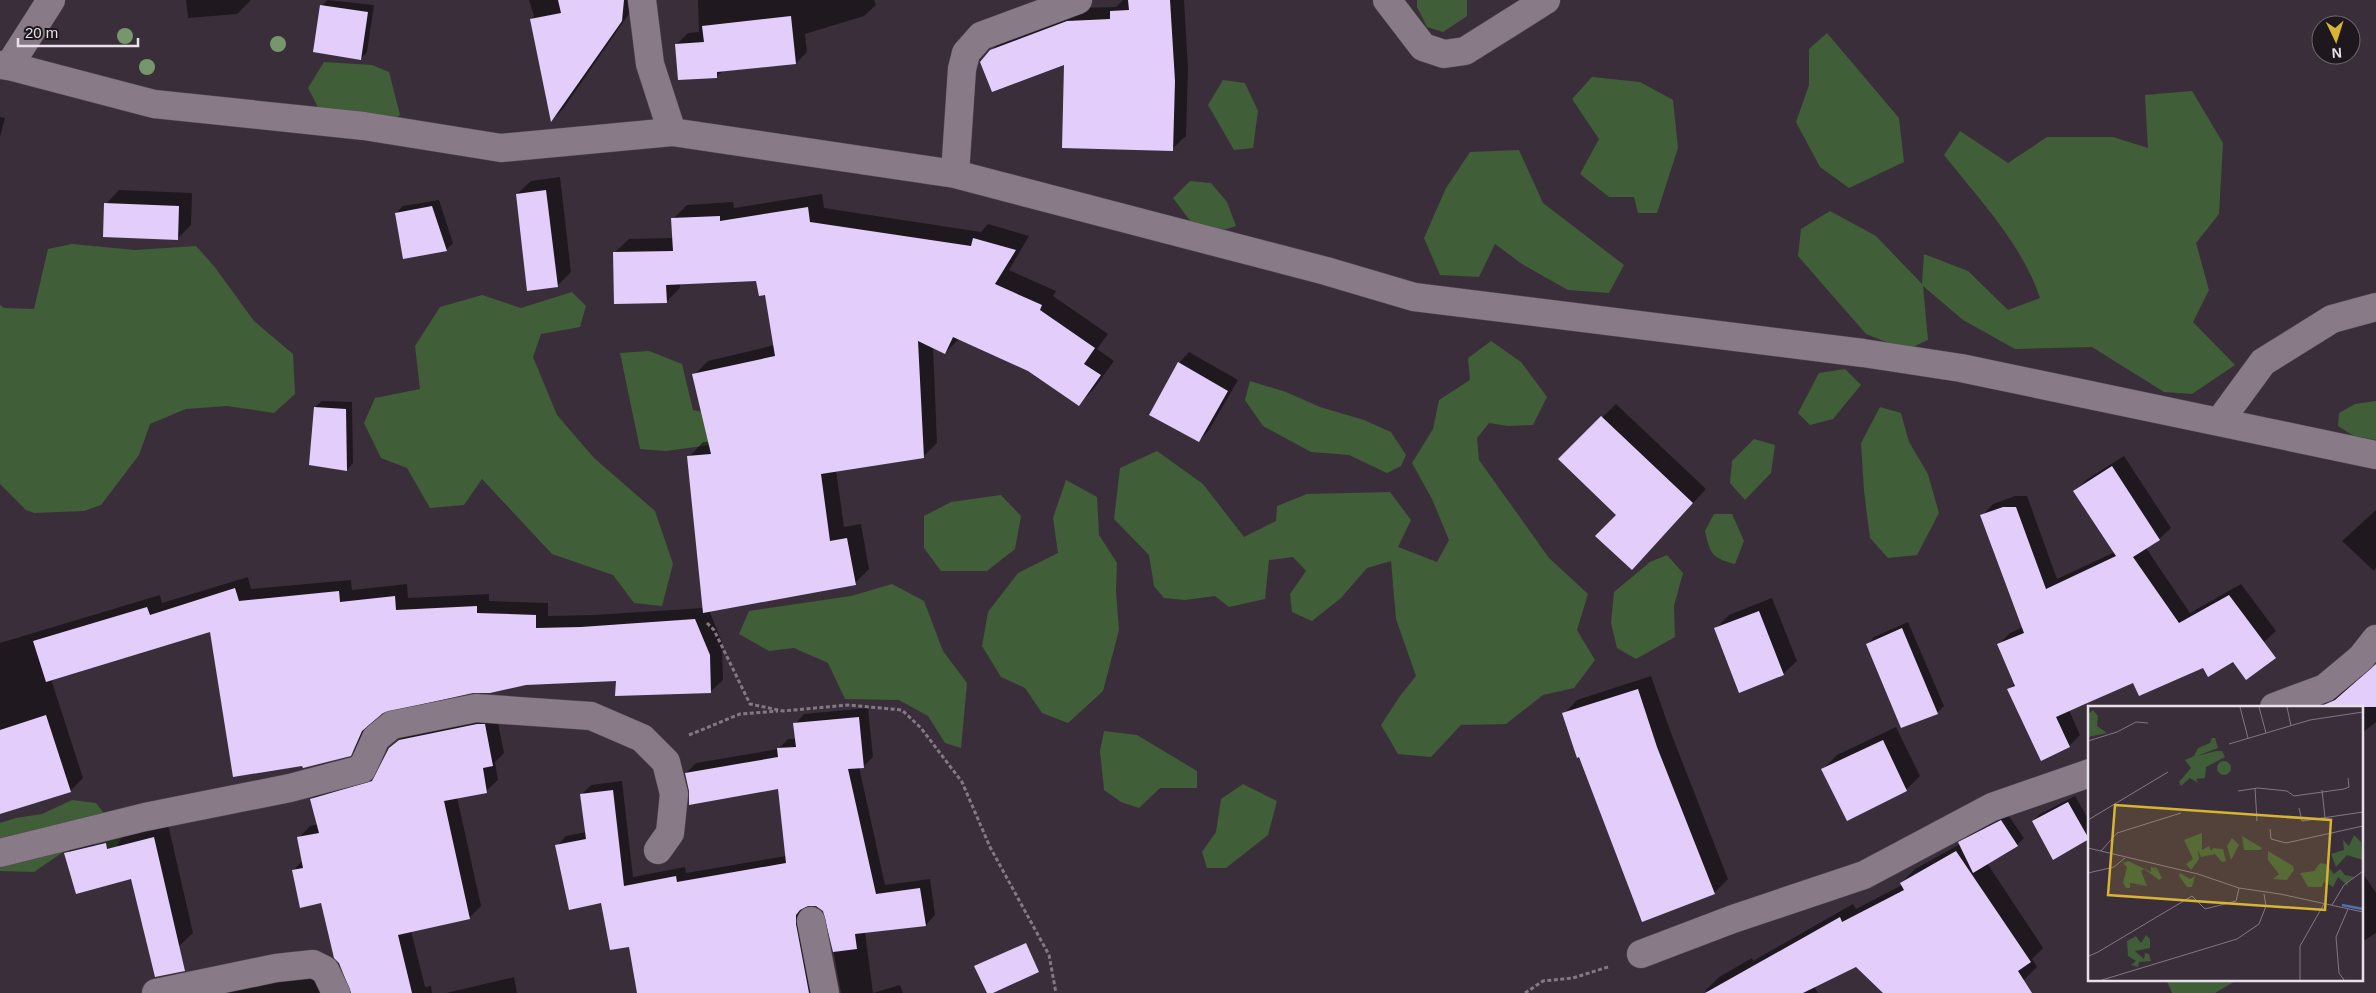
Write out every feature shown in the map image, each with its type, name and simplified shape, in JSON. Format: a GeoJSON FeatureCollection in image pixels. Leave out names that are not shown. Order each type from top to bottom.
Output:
{"type":"FeatureCollection","features":[{"type":"Feature","properties":{"kind":"street"},"geometry":{"type":"LineString","coordinates":[[52,0],[5,65],[154,104],[364,126],[501,148],[672,132],[955,174],[1326,271],[1414,297],[1863,353],[1961,368],[2376,455]]}},
{"type":"Feature","properties":{"kind":"street"},"geometry":{"type":"LineString","coordinates":[[642,0],[650,64],[672,132]]}},
{"type":"Feature","properties":{"kind":"street"},"geometry":{"type":"LineString","coordinates":[[955,174],[962,69],[966,53],[981,36],[1078,0]]}},
{"type":"Feature","properties":{"kind":"street"},"geometry":{"type":"LineString","coordinates":[[1387,0],[1424,47],[1444,54],[1466,51],[1546,0]]}},
{"type":"Feature","properties":{"kind":"street"},"geometry":{"type":"LineString","coordinates":[[2219,422],[2263,362],[2332,318],[2376,307]]}},
{"type":"Feature","properties":{"kind":"street"},"geometry":{"type":"LineString","coordinates":[[2277,706],[2324,688],[2361,658],[2376,639]]}},
{"type":"Feature","properties":{"kind":"street"},"geometry":{"type":"LineString","coordinates":[[0,853],[145,816],[290,788],[362,769],[376,738],[392,724],[476,708],[591,716],[642,738],[666,762],[674,794],[670,833],[658,850]]}},
{"type":"Feature","properties":{"kind":"street"},"geometry":{"type":"LineString","coordinates":[[1641,954],[1733,919],[1864,875],[1992,807],[2088,774]]}},
{"type":"Feature","properties":{"kind":"street"},"geometry":{"type":"LineString","coordinates":[[810,921],[825,993]]}},
{"type":"Feature","properties":{"kind":"street"},"geometry":{"type":"LineString","coordinates":[[156,993],[276,968],[313,964],[325,970],[336,993]]}},
{"type":"Feature","properties":{"kind":"path"},"geometry":{"type":"LineString","coordinates":[[707,623],[714,630],[750,704],[783,710]]}},
{"type":"Feature","properties":{"kind":"path"},"geometry":{"type":"LineString","coordinates":[[654,750],[740,714],[848,705],[902,710],[921,728],[962,782],[990,847],[1049,955],[1056,993]]}},
{"type":"Feature","properties":{"kind":"path"},"geometry":{"type":"LineString","coordinates":[[1524,993],[1543,981],[1573,978],[1611,966]]}},
{"type":"Feature","properties":{"kind":"green space"},"geometry":{"type":"Polygon","coordinates":[[[1417,0],[1467,0],[1467,16],[1443,32],[1427,27],[1417,7],[1417,0]]]}},
{"type":"Feature","properties":{"kind":"green space"},"geometry":{"type":"Polygon","coordinates":[[[1827,33],[1899,118],[1904,162],[1849,188],[1820,167],[1796,122],[1809,85],[1809,49],[1827,33]]]}},
{"type":"Feature","properties":{"kind":"green space"},"geometry":{"type":"Polygon","coordinates":[[[324,62],[372,65],[389,72],[400,115],[387,124],[320,111],[308,88],[324,62]]]}},
{"type":"Feature","properties":{"kind":"green space"},"geometry":{"type":"Polygon","coordinates":[[[1592,77],[1640,82],[1673,100],[1678,148],[1657,213],[1638,213],[1634,197],[1609,197],[1580,174],[1599,139],[1572,99],[1592,77]]]}},
{"type":"Feature","properties":{"kind":"green space"},"geometry":{"type":"Polygon","coordinates":[[[1223,80],[1245,83],[1258,111],[1253,148],[1234,150],[1208,105],[1223,80]]]}},
{"type":"Feature","properties":{"kind":"green space"},"geometry":{"type":"Polygon","coordinates":[[[2192,91],[2223,143],[2219,214],[2196,243],[2209,290],[2193,322],[2235,365],[2192,394],[2164,392],[2092,347],[2015,349],[1963,320],[1923,286],[1928,340],[1915,346],[1899,347],[1866,334],[1798,256],[1801,229],[1830,211],[1876,236],[1922,284],[1924,254],[1968,271],[2008,310],[2040,298],[2032,278],[2011,241],[1985,205],[1944,155],[1960,131],[2008,163],[2047,137],[2113,137],[2148,148],[2145,95],[2192,91]]]}},
{"type":"Feature","properties":{"kind":"green space"},"geometry":{"type":"Polygon","coordinates":[[[1519,150],[1543,203],[1624,265],[1609,293],[1568,290],[1522,264],[1495,244],[1479,277],[1440,275],[1424,238],[1446,188],[1470,152],[1519,150]]]}},
{"type":"Feature","properties":{"kind":"green space"},"geometry":{"type":"Polygon","coordinates":[[[1190,181],[1211,183],[1227,202],[1236,226],[1220,231],[1194,226],[1173,198],[1190,181]]]}},
{"type":"Feature","properties":{"kind":"green space"},"geometry":{"type":"Polygon","coordinates":[[[72,244],[135,250],[196,246],[214,266],[254,321],[293,354],[295,394],[274,413],[227,406],[186,409],[150,424],[139,455],[101,505],[84,511],[34,513],[26,510],[0,484],[0,305],[4,308],[34,309],[48,249],[72,244]]]}},
{"type":"Feature","properties":{"kind":"green space"},"geometry":{"type":"Polygon","coordinates":[[[572,292],[586,306],[580,327],[541,334],[533,357],[557,415],[594,458],[655,511],[673,564],[662,606],[634,603],[613,575],[552,554],[482,479],[464,505],[430,508],[407,468],[381,458],[364,423],[375,398],[420,389],[415,346],[440,307],[482,295],[521,308],[572,292]]]}},
{"type":"Feature","properties":{"kind":"green space"},"geometry":{"type":"Polygon","coordinates":[[[1491,341],[1521,362],[1547,397],[1533,425],[1508,426],[1489,423],[1477,438],[1479,460],[1549,558],[1588,594],[1577,630],[1595,660],[1574,688],[1543,695],[1506,724],[1461,725],[1431,757],[1398,754],[1381,725],[1416,676],[1396,619],[1391,561],[1367,568],[1341,598],[1312,621],[1292,612],[1290,594],[1306,571],[1293,557],[1269,560],[1265,599],[1229,607],[1215,596],[1185,600],[1164,598],[1154,586],[1149,555],[1114,519],[1120,468],[1157,451],[1203,484],[1244,537],[1276,521],[1277,506],[1307,494],[1390,492],[1411,520],[1398,547],[1437,562],[1449,540],[1432,499],[1412,463],[1433,429],[1439,400],[1470,380],[1468,358],[1491,341]]]}},
{"type":"Feature","properties":{"kind":"green space"},"geometry":{"type":"Polygon","coordinates":[[[649,351],[682,364],[693,410],[730,417],[732,442],[666,451],[640,449],[620,353],[649,351]]]}},
{"type":"Feature","properties":{"kind":"green space"},"geometry":{"type":"Polygon","coordinates":[[[1845,369],[1861,385],[1833,419],[1810,425],[1798,413],[1819,373],[1845,369]]]}},
{"type":"Feature","properties":{"kind":"green space"},"geometry":{"type":"Polygon","coordinates":[[[1250,381],[1286,392],[1320,407],[1364,420],[1391,432],[1406,455],[1401,466],[1387,473],[1349,455],[1311,452],[1263,426],[1245,400],[1250,381]]]}},
{"type":"Feature","properties":{"kind":"green space"},"geometry":{"type":"Polygon","coordinates":[[[2376,401],[2376,440],[2354,436],[2338,426],[2339,413],[2355,404],[2376,401]]]}},
{"type":"Feature","properties":{"kind":"green space"},"geometry":{"type":"Polygon","coordinates":[[[1880,407],[1901,413],[1909,442],[1928,474],[1939,513],[1917,555],[1888,558],[1870,538],[1864,491],[1861,443],[1880,407]]]}},
{"type":"Feature","properties":{"kind":"green space"},"geometry":{"type":"Polygon","coordinates":[[[1754,439],[1775,445],[1771,473],[1745,500],[1730,483],[1732,461],[1754,439]]]}},
{"type":"Feature","properties":{"kind":"green space"},"geometry":{"type":"Polygon","coordinates":[[[1066,480],[1097,497],[1099,535],[1117,563],[1116,592],[1119,630],[1103,691],[1068,723],[1042,713],[1025,688],[1001,677],[982,646],[988,612],[1018,573],[1058,553],[1053,518],[1066,480]]]}},
{"type":"Feature","properties":{"kind":"green space"},"geometry":{"type":"Polygon","coordinates":[[[1001,495],[1021,516],[1015,549],[987,571],[941,571],[924,548],[924,516],[951,502],[1001,495]]]}},
{"type":"Feature","properties":{"kind":"green space"},"geometry":{"type":"Polygon","coordinates":[[[1714,514],[1732,514],[1744,541],[1735,564],[1721,560],[1711,550],[1705,531],[1714,514]]]}},
{"type":"Feature","properties":{"kind":"green space"},"geometry":{"type":"Polygon","coordinates":[[[1667,555],[1683,573],[1674,606],[1675,637],[1636,659],[1617,648],[1611,623],[1614,592],[1650,562],[1667,555]]]}},
{"type":"Feature","properties":{"kind":"green space"},"geometry":{"type":"Polygon","coordinates":[[[892,584],[924,601],[943,651],[967,683],[961,748],[945,743],[928,716],[899,700],[845,699],[828,663],[794,648],[769,651],[739,634],[749,611],[851,596],[892,584]]]}},
{"type":"Feature","properties":{"kind":"green space"},"geometry":{"type":"Polygon","coordinates":[[[1104,731],[1137,735],[1197,771],[1197,788],[1160,788],[1139,808],[1121,802],[1104,790],[1100,751],[1104,731]]]}},
{"type":"Feature","properties":{"kind":"green space"},"geometry":{"type":"Polygon","coordinates":[[[1243,784],[1277,801],[1268,835],[1226,868],[1207,868],[1202,852],[1216,832],[1221,799],[1243,784]]]}},
{"type":"Feature","properties":{"kind":"green space"},"geometry":{"type":"Polygon","coordinates":[[[72,800],[96,803],[122,836],[116,849],[98,849],[85,837],[34,872],[0,871],[0,823],[16,818],[42,814],[72,800]]]}},
{"type":"Feature","properties":{"kind":"green space"},"geometry":{"type":"Polygon","coordinates":[[[2166,980],[2237,980],[2215,993],[2172,993],[2166,980]]]}},
{"type":"Feature","properties":{"kind":"building"},"geometry":{"type":"Polygon","coordinates":[[[558,0],[624,0],[622,21],[551,122],[530,19],[561,13],[558,0]]]}},
{"type":"Feature","properties":{"kind":"building"},"geometry":{"type":"Polygon","coordinates":[[[1128,0],[1170,0],[1175,81],[1173,151],[1062,148],[1064,65],[992,92],[980,62],[990,50],[1067,21],[1110,19],[1110,11],[1129,10],[1128,0]]]}},
{"type":"Feature","properties":{"kind":"building"},"geometry":{"type":"Polygon","coordinates":[[[320,5],[368,12],[361,60],[313,52],[320,5]]]}},
{"type":"Feature","properties":{"kind":"building"},"geometry":{"type":"Polygon","coordinates":[[[791,16],[796,64],[717,72],[717,78],[678,80],[675,44],[704,42],[702,26],[791,16]]]}},
{"type":"Feature","properties":{"kind":"building"},"geometry":{"type":"Polygon","coordinates":[[[546,190],[558,287],[527,291],[516,194],[546,190]]]}},
{"type":"Feature","properties":{"kind":"building"},"geometry":{"type":"Polygon","coordinates":[[[104,203],[179,206],[178,240],[103,237],[104,203]]]}},
{"type":"Feature","properties":{"kind":"building"},"geometry":{"type":"Polygon","coordinates":[[[432,206],[447,251],[403,259],[395,213],[432,206]]]}},
{"type":"Feature","properties":{"kind":"building"},"geometry":{"type":"Polygon","coordinates":[[[808,207],[810,222],[971,246],[973,238],[1016,250],[995,284],[1042,305],[1040,310],[1095,348],[1084,364],[1101,375],[1079,406],[1028,371],[953,337],[945,354],[918,341],[924,458],[821,474],[830,541],[847,538],[856,585],[703,613],[687,456],[711,454],[692,374],[775,356],[765,295],[759,296],[756,281],[666,285],[667,303],[614,304],[613,252],[673,251],[671,218],[720,216],[720,221],[808,207]]]}},
{"type":"Feature","properties":{"kind":"building"},"geometry":{"type":"Polygon","coordinates":[[[1178,362],[1228,391],[1199,442],[1149,415],[1178,362]]]}},
{"type":"Feature","properties":{"kind":"building"},"geometry":{"type":"Polygon","coordinates":[[[314,407],[346,409],[347,471],[309,465],[314,407]]]}},
{"type":"Feature","properties":{"kind":"building"},"geometry":{"type":"Polygon","coordinates":[[[1601,416],[1693,503],[1632,570],[1595,536],[1616,515],[1558,459],[1601,416]]]}},
{"type":"Feature","properties":{"kind":"building"},"geometry":{"type":"Polygon","coordinates":[[[2112,466],[2160,540],[2133,557],[2179,623],[2229,595],[2276,658],[2246,680],[2233,662],[2208,677],[2203,668],[2139,696],[2133,683],[2085,704],[2056,717],[2070,747],[2041,761],[2007,689],[2015,686],[1997,644],[2024,633],[1980,515],[2003,507],[2016,507],[2046,589],[2116,556],[2073,491],[2112,466]]]}},
{"type":"Feature","properties":{"kind":"building"},"geometry":{"type":"Polygon","coordinates":[[[235,588],[239,601],[339,591],[340,602],[395,596],[396,610],[477,606],[477,613],[536,615],[536,628],[581,627],[695,619],[710,655],[711,693],[615,696],[616,681],[526,685],[490,693],[473,693],[383,713],[362,731],[351,756],[303,768],[302,766],[233,777],[210,632],[46,682],[33,641],[147,607],[150,615],[235,588]]]}},
{"type":"Feature","properties":{"kind":"building"},"geometry":{"type":"Polygon","coordinates":[[[1759,611],[1784,675],[1739,693],[1714,628],[1759,611]]]}},
{"type":"Feature","properties":{"kind":"building"},"geometry":{"type":"Polygon","coordinates":[[[1902,628],[1938,714],[1901,728],[1866,644],[1902,628]]]}},
{"type":"Feature","properties":{"kind":"building"},"geometry":{"type":"Polygon","coordinates":[[[2376,664],[2376,707],[2321,706],[2335,700],[2376,664]]]}},
{"type":"Feature","properties":{"kind":"building"},"geometry":{"type":"Polygon","coordinates":[[[1638,689],[1657,747],[1715,894],[1642,922],[1579,757],[1577,758],[1562,713],[1638,689]]]}},
{"type":"Feature","properties":{"kind":"building"},"geometry":{"type":"Polygon","coordinates":[[[46,715],[71,792],[0,814],[0,730],[46,715]]]}},
{"type":"Feature","properties":{"kind":"building"},"geometry":{"type":"Polygon","coordinates":[[[859,717],[864,768],[848,769],[876,894],[920,888],[926,926],[855,934],[857,949],[833,952],[823,911],[816,906],[808,906],[800,910],[796,915],[796,924],[809,993],[637,993],[629,947],[610,950],[601,903],[569,910],[555,845],[586,839],[580,794],[613,790],[624,886],[676,876],[677,882],[786,863],[778,789],[689,805],[689,791],[685,773],[778,757],[777,748],[796,747],[793,723],[859,717]]]}},
{"type":"Feature","properties":{"kind":"building"},"geometry":{"type":"Polygon","coordinates":[[[485,724],[493,766],[483,768],[487,793],[444,801],[470,919],[398,935],[412,993],[351,993],[339,963],[334,958],[321,903],[300,908],[292,870],[303,868],[297,837],[319,833],[310,799],[372,781],[389,748],[399,740],[485,724]]]}},
{"type":"Feature","properties":{"kind":"building"},"geometry":{"type":"Polygon","coordinates":[[[1883,740],[1907,791],[1847,821],[1821,769],[1883,740]]]}},
{"type":"Feature","properties":{"kind":"building"},"geometry":{"type":"Polygon","coordinates":[[[2068,802],[2088,840],[2053,860],[2032,821],[2068,802]]]}},
{"type":"Feature","properties":{"kind":"building"},"geometry":{"type":"Polygon","coordinates":[[[2001,820],[2018,846],[1973,873],[1958,842],[2001,820]]]}},
{"type":"Feature","properties":{"kind":"building"},"geometry":{"type":"Polygon","coordinates":[[[154,837],[185,971],[155,977],[131,879],[76,894],[64,853],[106,843],[107,849],[154,837]]]}},
{"type":"Feature","properties":{"kind":"building"},"geometry":{"type":"Polygon","coordinates":[[[1956,851],[2031,962],[2018,971],[2032,993],[1883,993],[1856,967],[1803,993],[1705,993],[1840,917],[1842,922],[1904,890],[1900,883],[1956,851]]]}},
{"type":"Feature","properties":{"kind":"building"},"geometry":{"type":"Polygon","coordinates":[[[1026,943],[1039,972],[993,993],[987,993],[974,966],[1026,943]]]}}]}
